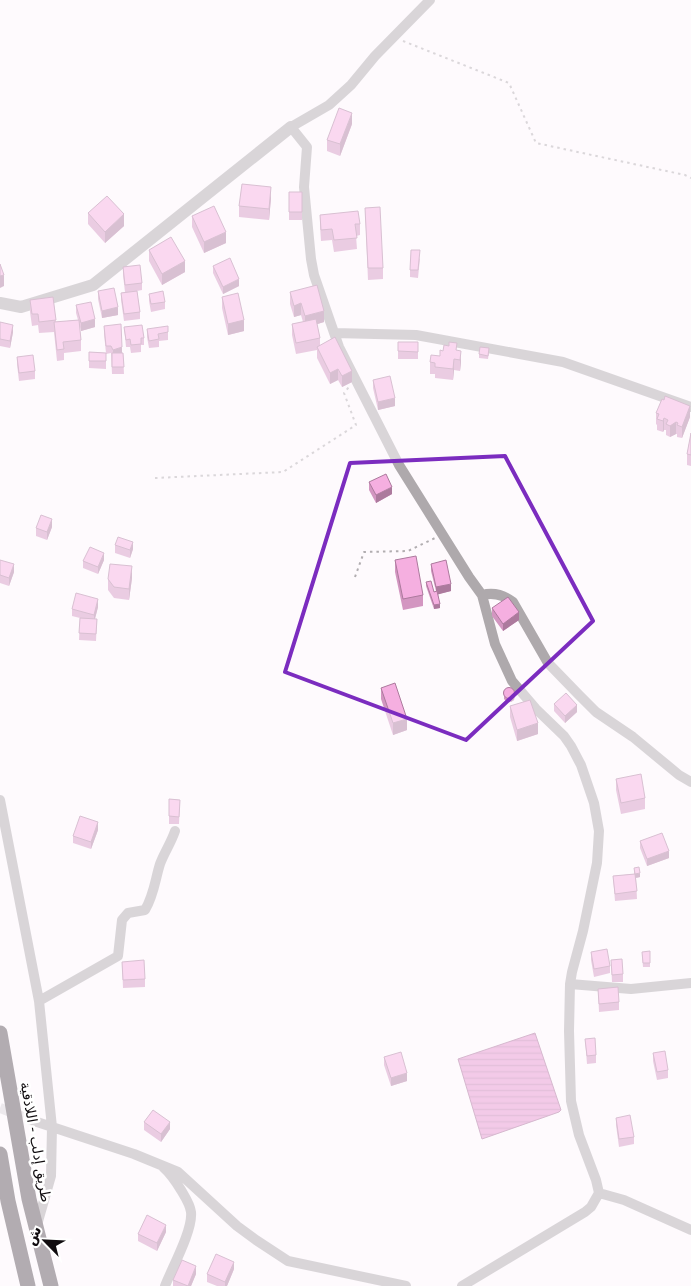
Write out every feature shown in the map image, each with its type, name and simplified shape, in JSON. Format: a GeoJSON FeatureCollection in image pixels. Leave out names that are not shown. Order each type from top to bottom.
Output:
{"type":"FeatureCollection","features":[{"type":"Feature","properties":{"kind":"highway","name":"طريق إدلب - اللاذقية"},"geometry":{"type":"LineString","coordinates":[[0,1032],[29,1199],[51,1286]]}},
{"type":"Feature","properties":{"kind":"highway"},"geometry":{"type":"LineString","coordinates":[[0,1154],[8,1201],[28,1286]]}},
{"type":"Feature","properties":{"kind":"street"},"geometry":{"type":"LineString","coordinates":[[0,303],[21,307],[93,285],[291,127],[329,105],[351,85],[430,0]]}},
{"type":"Feature","properties":{"kind":"street"},"geometry":{"type":"LineString","coordinates":[[291,127],[308,148],[304,187],[311,259],[314,275],[339,347],[399,465],[482,595],[495,644],[512,681],[536,709],[564,736],[571,746],[581,765],[594,803],[600,831],[597,863],[570,984],[569,1031],[572,1101],[579,1136],[598,1186],[598,1193],[591,1207],[585,1212],[462,1286]]}},
{"type":"Feature","properties":{"kind":"street"},"geometry":{"type":"LineString","coordinates":[[334,333],[416,335],[563,362],[691,407]]}},
{"type":"Feature","properties":{"kind":"street"},"geometry":{"type":"LineString","coordinates":[[482,595],[496,594],[507,597],[513,602],[548,663],[579,695],[596,712],[633,737],[679,775],[691,782]]}},
{"type":"Feature","properties":{"kind":"street"},"geometry":{"type":"LineString","coordinates":[[0,800],[39,1001],[52,1127],[51,1176],[36,1228]]}},
{"type":"Feature","properties":{"kind":"street"},"geometry":{"type":"LineString","coordinates":[[39,1001],[118,956],[122,920],[128,913],[146,910],[152,898],[161,862],[175,831]]}},
{"type":"Feature","properties":{"kind":"street"},"geometry":{"type":"LineString","coordinates":[[570,984],[631,989],[691,983]]}},
{"type":"Feature","properties":{"kind":"street"},"geometry":{"type":"LineString","coordinates":[[34,1121],[155,1162],[178,1172],[237,1226],[288,1261],[406,1286]]}},
{"type":"Feature","properties":{"kind":"street"},"geometry":{"type":"LineString","coordinates":[[155,1162],[168,1172],[178,1185],[190,1209],[191,1218],[189,1229],[165,1286]]}},
{"type":"Feature","properties":{"kind":"street"},"geometry":{"type":"LineString","coordinates":[[598,1193],[624,1200],[691,1230]]}},
{"type":"Feature","properties":{"kind":"path"},"geometry":{"type":"LineString","coordinates":[[394,37],[509,83],[536,143],[686,175],[691,178]]}},
{"type":"Feature","properties":{"kind":"path"},"geometry":{"type":"LineString","coordinates":[[155,478],[283,472],[356,425],[344,393],[356,380]]}},
{"type":"Feature","properties":{"kind":"path"},"geometry":{"type":"LineString","coordinates":[[355,578],[364,552],[408,551],[442,534]]}},
{"type":"Feature","properties":{"kind":"highlighted area"},"geometry":{"type":"Polygon","coordinates":[[[505,456],[593,621],[466,740],[285,672],[350,463],[505,456]]]}},
{"type":"Feature","properties":{"kind":"shaded area"},"geometry":{"type":"Polygon","coordinates":[[[535,1033],[561,1110],[482,1139],[458,1059],[535,1033]]]}},
{"type":"Feature","properties":{"kind":"building"},"geometry":{"type":"Polygon","coordinates":[[[339,108],[352,113],[340,144],[327,140],[339,108]]]}},
{"type":"Feature","properties":{"kind":"building"},"geometry":{"type":"Polygon","coordinates":[[[242,184],[271,187],[269,209],[239,206],[242,184]]]}},
{"type":"Feature","properties":{"kind":"building"},"geometry":{"type":"Polygon","coordinates":[[[289,192],[302,192],[302,212],[289,212],[289,192]]]}},
{"type":"Feature","properties":{"kind":"building"},"geometry":{"type":"Polygon","coordinates":[[[107,196],[124,214],[105,232],[88,213],[107,196]]]}},
{"type":"Feature","properties":{"kind":"building"},"geometry":{"type":"Polygon","coordinates":[[[214,206],[226,232],[204,242],[192,216],[214,206]]]}},
{"type":"Feature","properties":{"kind":"building"},"geometry":{"type":"Polygon","coordinates":[[[380,207],[383,268],[368,268],[365,208],[380,207]]]}},
{"type":"Feature","properties":{"kind":"building"},"geometry":{"type":"Polygon","coordinates":[[[358,211],[360,224],[355,224],[357,238],[334,240],[332,229],[321,230],[320,215],[358,211]]]}},
{"type":"Feature","properties":{"kind":"building"},"geometry":{"type":"Polygon","coordinates":[[[171,237],[185,261],[162,274],[149,250],[171,237]]]}},
{"type":"Feature","properties":{"kind":"building"},"geometry":{"type":"Polygon","coordinates":[[[411,250],[420,250],[418,270],[410,270],[411,250]]]}},
{"type":"Feature","properties":{"kind":"building"},"geometry":{"type":"Polygon","coordinates":[[[230,258],[239,279],[223,287],[213,266],[230,258]]]}},
{"type":"Feature","properties":{"kind":"building"},"geometry":{"type":"Polygon","coordinates":[[[0,264],[4,275],[0,276],[0,264]]]}},
{"type":"Feature","properties":{"kind":"building"},"geometry":{"type":"Polygon","coordinates":[[[140,265],[142,283],[125,285],[123,267],[140,265]]]}},
{"type":"Feature","properties":{"kind":"building"},"geometry":{"type":"Polygon","coordinates":[[[317,285],[324,311],[305,316],[301,303],[294,306],[290,292],[317,285]]]}},
{"type":"Feature","properties":{"kind":"building"},"geometry":{"type":"Polygon","coordinates":[[[114,288],[118,307],[102,311],[98,291],[114,288]]]}},
{"type":"Feature","properties":{"kind":"building"},"geometry":{"type":"Polygon","coordinates":[[[137,291],[140,312],[124,314],[121,293],[137,291]]]}},
{"type":"Feature","properties":{"kind":"building"},"geometry":{"type":"Polygon","coordinates":[[[163,291],[165,302],[151,304],[149,294],[163,291]]]}},
{"type":"Feature","properties":{"kind":"building"},"geometry":{"type":"Polygon","coordinates":[[[238,293],[244,320],[228,324],[222,297],[238,293]]]}},
{"type":"Feature","properties":{"kind":"building"},"geometry":{"type":"Polygon","coordinates":[[[53,297],[56,320],[39,322],[38,314],[32,314],[30,300],[53,297]]]}},
{"type":"Feature","properties":{"kind":"building"},"geometry":{"type":"Polygon","coordinates":[[[91,302],[95,319],[81,323],[76,305],[91,302]]]}},
{"type":"Feature","properties":{"kind":"building"},"geometry":{"type":"Polygon","coordinates":[[[316,319],[320,338],[296,343],[292,324],[316,319]]]}},
{"type":"Feature","properties":{"kind":"building"},"geometry":{"type":"Polygon","coordinates":[[[79,320],[81,340],[63,342],[64,349],[57,350],[54,322],[79,320]]]}},
{"type":"Feature","properties":{"kind":"building"},"geometry":{"type":"Polygon","coordinates":[[[0,322],[13,325],[10,341],[0,339],[0,322]]]}},
{"type":"Feature","properties":{"kind":"building"},"geometry":{"type":"Polygon","coordinates":[[[121,324],[122,347],[113,350],[111,346],[106,346],[104,326],[121,324]]]}},
{"type":"Feature","properties":{"kind":"building"},"geometry":{"type":"Polygon","coordinates":[[[142,325],[144,338],[141,338],[141,344],[131,345],[130,339],[126,340],[124,327],[142,325]]]}},
{"type":"Feature","properties":{"kind":"building"},"geometry":{"type":"Polygon","coordinates":[[[168,326],[168,332],[158,334],[159,339],[149,341],[147,329],[168,326]]]}},
{"type":"Feature","properties":{"kind":"building"},"geometry":{"type":"Polygon","coordinates":[[[335,337],[352,371],[342,376],[338,369],[330,373],[317,347],[335,337]]]}},
{"type":"Feature","properties":{"kind":"building"},"geometry":{"type":"Polygon","coordinates":[[[398,342],[418,342],[418,352],[398,351],[398,342]]]}},
{"type":"Feature","properties":{"kind":"building"},"geometry":{"type":"Polygon","coordinates":[[[449,342],[457,343],[456,350],[461,351],[460,360],[454,359],[453,369],[435,367],[435,363],[430,362],[431,355],[440,356],[440,350],[443,351],[444,345],[449,346],[449,342]]]}},
{"type":"Feature","properties":{"kind":"building"},"geometry":{"type":"Polygon","coordinates":[[[480,347],[489,348],[488,356],[479,354],[480,347]]]}},
{"type":"Feature","properties":{"kind":"building"},"geometry":{"type":"Polygon","coordinates":[[[89,352],[106,353],[106,361],[89,361],[89,352]]]}},
{"type":"Feature","properties":{"kind":"building"},"geometry":{"type":"Polygon","coordinates":[[[112,353],[123,353],[124,367],[112,367],[112,353]]]}},
{"type":"Feature","properties":{"kind":"building"},"geometry":{"type":"Polygon","coordinates":[[[33,355],[35,371],[19,373],[17,357],[33,355]]]}},
{"type":"Feature","properties":{"kind":"building"},"geometry":{"type":"Polygon","coordinates":[[[390,376],[395,398],[378,402],[373,380],[390,376]]]}},
{"type":"Feature","properties":{"kind":"building"},"geometry":{"type":"Polygon","coordinates":[[[665,396],[690,406],[682,427],[677,425],[678,423],[676,422],[670,426],[666,424],[668,420],[664,418],[663,421],[657,419],[659,414],[656,413],[665,396]]]}},
{"type":"Feature","properties":{"kind":"building"},"geometry":{"type":"Polygon","coordinates":[[[691,433],[691,455],[687,454],[691,433]]]}},
{"type":"Feature","properties":{"kind":"building"},"geometry":{"type":"Polygon","coordinates":[[[386,474],[392,487],[376,495],[369,482],[386,474]]]}},
{"type":"Feature","properties":{"kind":"building"},"geometry":{"type":"Polygon","coordinates":[[[41,515],[52,519],[47,532],[36,528],[41,515]]]}},
{"type":"Feature","properties":{"kind":"building"},"geometry":{"type":"Polygon","coordinates":[[[118,537],[133,542],[130,550],[115,545],[118,537]]]}},
{"type":"Feature","properties":{"kind":"building"},"geometry":{"type":"Polygon","coordinates":[[[90,547],[104,553],[98,567],[83,561],[90,547]]]}},
{"type":"Feature","properties":{"kind":"building"},"geometry":{"type":"Polygon","coordinates":[[[416,556],[423,595],[403,599],[395,560],[416,556]]]}},
{"type":"Feature","properties":{"kind":"building"},"geometry":{"type":"Polygon","coordinates":[[[0,560],[14,564],[9,578],[0,575],[0,560]]]}},
{"type":"Feature","properties":{"kind":"building"},"geometry":{"type":"Polygon","coordinates":[[[446,560],[451,584],[436,587],[431,564],[446,560]]]}},
{"type":"Feature","properties":{"kind":"building"},"geometry":{"type":"Polygon","coordinates":[[[110,564],[132,566],[129,589],[114,587],[108,579],[110,564]]]}},
{"type":"Feature","properties":{"kind":"building"},"geometry":{"type":"Polygon","coordinates":[[[431,581],[434,592],[437,591],[440,604],[434,605],[426,582],[431,581]]]}},
{"type":"Feature","properties":{"kind":"building"},"geometry":{"type":"Polygon","coordinates":[[[76,593],[98,599],[94,615],[72,609],[76,593]]]}},
{"type":"Feature","properties":{"kind":"building"},"geometry":{"type":"Polygon","coordinates":[[[508,597],[519,612],[503,624],[492,608],[508,597]]]}},
{"type":"Feature","properties":{"kind":"building"},"geometry":{"type":"Polygon","coordinates":[[[80,618],[97,619],[96,634],[79,633],[80,618]]]}},
{"type":"Feature","properties":{"kind":"building"},"geometry":{"type":"Polygon","coordinates":[[[395,683],[407,719],[393,723],[381,688],[395,683]]]}},
{"type":"Feature","properties":{"kind":"building"},"geometry":{"type":"Polygon","coordinates":[[[507,688],[511,688],[514,693],[513,697],[507,698],[504,695],[504,691],[507,688]]]}},
{"type":"Feature","properties":{"kind":"building"},"geometry":{"type":"Polygon","coordinates":[[[566,693],[577,705],[565,716],[554,704],[566,693]]]}},
{"type":"Feature","properties":{"kind":"building"},"geometry":{"type":"Polygon","coordinates":[[[530,700],[538,723],[517,730],[510,706],[530,700]]]}},
{"type":"Feature","properties":{"kind":"building"},"geometry":{"type":"Polygon","coordinates":[[[641,774],[645,798],[621,803],[616,779],[641,774]]]}},
{"type":"Feature","properties":{"kind":"building"},"geometry":{"type":"Polygon","coordinates":[[[169,799],[180,800],[179,817],[169,816],[169,799]]]}},
{"type":"Feature","properties":{"kind":"building"},"geometry":{"type":"Polygon","coordinates":[[[80,816],[98,822],[91,842],[73,836],[80,816]]]}},
{"type":"Feature","properties":{"kind":"building"},"geometry":{"type":"Polygon","coordinates":[[[662,833],[669,851],[647,859],[640,841],[662,833]]]}},
{"type":"Feature","properties":{"kind":"building"},"geometry":{"type":"Polygon","coordinates":[[[639,867],[640,873],[635,874],[634,868],[639,867]]]}},
{"type":"Feature","properties":{"kind":"building"},"geometry":{"type":"Polygon","coordinates":[[[635,874],[637,891],[615,894],[613,876],[635,874]]]}},
{"type":"Feature","properties":{"kind":"building"},"geometry":{"type":"Polygon","coordinates":[[[607,949],[610,966],[594,969],[591,952],[607,949]]]}},
{"type":"Feature","properties":{"kind":"building"},"geometry":{"type":"Polygon","coordinates":[[[650,951],[650,963],[643,963],[642,952],[650,951]]]}},
{"type":"Feature","properties":{"kind":"building"},"geometry":{"type":"Polygon","coordinates":[[[622,959],[623,974],[612,975],[611,960],[622,959]]]}},
{"type":"Feature","properties":{"kind":"building"},"geometry":{"type":"Polygon","coordinates":[[[144,960],[145,979],[123,980],[122,962],[144,960]]]}},
{"type":"Feature","properties":{"kind":"building"},"geometry":{"type":"Polygon","coordinates":[[[618,987],[619,1002],[599,1004],[598,989],[618,987]]]}},
{"type":"Feature","properties":{"kind":"building"},"geometry":{"type":"Polygon","coordinates":[[[595,1038],[596,1055],[587,1056],[585,1039],[595,1038]]]}},
{"type":"Feature","properties":{"kind":"building"},"geometry":{"type":"Polygon","coordinates":[[[665,1051],[668,1070],[657,1072],[653,1053],[665,1051]]]}},
{"type":"Feature","properties":{"kind":"building"},"geometry":{"type":"Polygon","coordinates":[[[401,1052],[407,1073],[391,1078],[384,1057],[401,1052]]]}},
{"type":"Feature","properties":{"kind":"building"},"geometry":{"type":"Polygon","coordinates":[[[153,1110],[170,1122],[161,1134],[144,1122],[153,1110]]]}},
{"type":"Feature","properties":{"kind":"building"},"geometry":{"type":"Polygon","coordinates":[[[630,1115],[634,1137],[619,1139],[616,1118],[630,1115]]]}},
{"type":"Feature","properties":{"kind":"building"},"geometry":{"type":"Polygon","coordinates":[[[147,1215],[166,1225],[157,1243],[138,1234],[147,1215]]]}},
{"type":"Feature","properties":{"kind":"building"},"geometry":{"type":"Polygon","coordinates":[[[216,1254],[234,1262],[225,1282],[207,1274],[216,1254]]]}},
{"type":"Feature","properties":{"kind":"building"},"geometry":{"type":"Polygon","coordinates":[[[182,1260],[196,1266],[188,1286],[173,1280],[182,1260]]]}},
{"type":"Feature","properties":{"kind":"tunnel"},"geometry":{"type":"LineString","coordinates":[[0,1108],[34,1121]]}}]}
